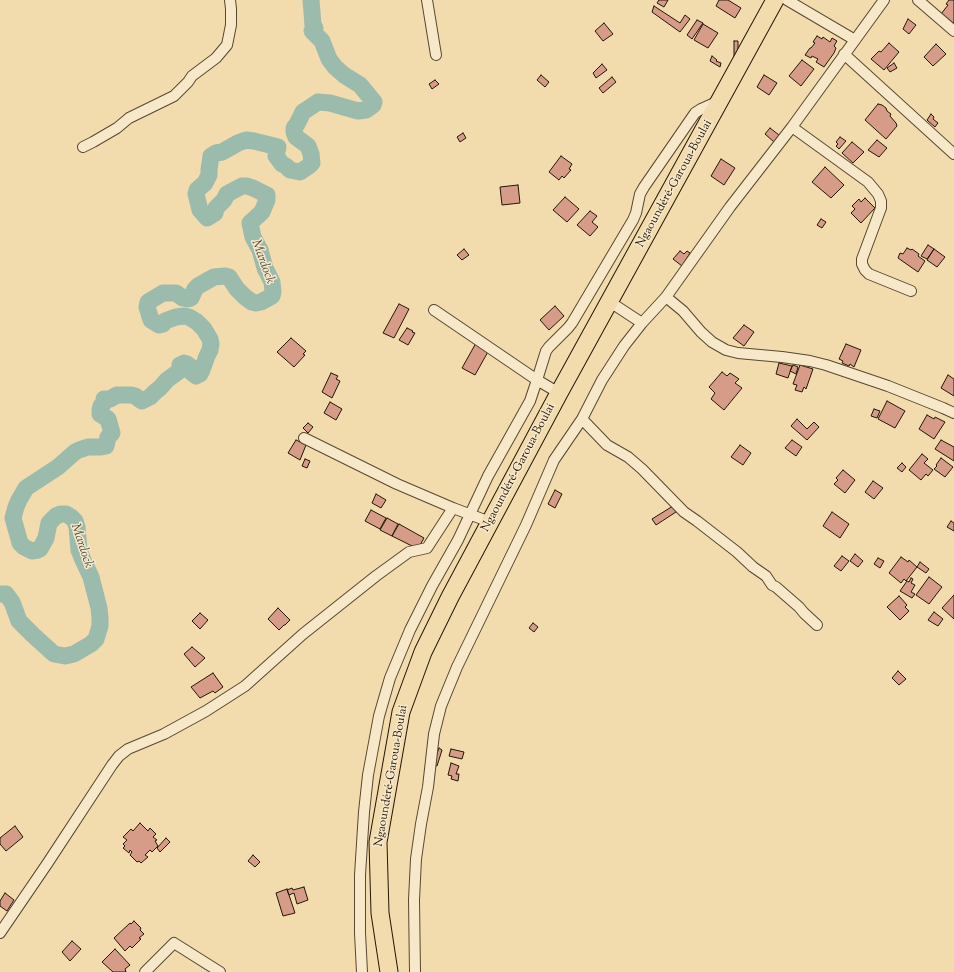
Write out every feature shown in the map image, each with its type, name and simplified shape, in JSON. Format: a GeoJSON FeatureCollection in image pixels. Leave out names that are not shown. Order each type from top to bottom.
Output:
{"type":"FeatureCollection","features":[{"type":"Feature","properties":{"kind":"highway","name":"Ngaoundéré-Garoua-Boulai"},"geometry":{"type":"LineString","coordinates":[[389,972],[380,913],[378,842],[401,712],[423,652],[490,522],[559,394],[775,0]]}},
{"type":"Feature","properties":{"kind":"street"},"geometry":{"type":"LineString","coordinates":[[83,147],[117,128],[129,118],[174,96],[192,76],[216,58],[227,45],[230,24],[230,0]]}},
{"type":"Feature","properties":{"kind":"street"},"geometry":{"type":"LineString","coordinates":[[427,0],[436,55]]}},
{"type":"Feature","properties":{"kind":"street"},"geometry":{"type":"LineString","coordinates":[[787,0],[855,40]]}},
{"type":"Feature","properties":{"kind":"street"},"geometry":{"type":"LineString","coordinates":[[415,972],[416,946],[414,900],[416,859],[428,787],[434,734],[441,706],[457,667],[526,525],[554,460],[582,419],[602,380],[624,346],[642,323],[666,297],[884,0]]}},
{"type":"Feature","properties":{"kind":"street"},"geometry":{"type":"LineString","coordinates":[[918,0],[954,31]]}},
{"type":"Feature","properties":{"kind":"street"},"geometry":{"type":"LineString","coordinates":[[844,54],[954,154]]}},
{"type":"Feature","properties":{"kind":"street"},"geometry":{"type":"LineString","coordinates":[[362,972],[360,875],[364,812],[368,774],[379,716],[390,678],[410,630],[432,586],[458,540],[488,476],[530,401],[548,347],[572,323],[633,220],[640,194],[644,187],[695,113],[720,101]]}},
{"type":"Feature","properties":{"kind":"street"},"geometry":{"type":"LineString","coordinates":[[792,127],[868,182],[878,194],[881,201],[881,208],[862,258],[862,264],[869,274],[911,291]]}},
{"type":"Feature","properties":{"kind":"street"},"geometry":{"type":"LineString","coordinates":[[666,297],[683,311],[706,337],[726,350],[738,353],[810,361],[821,364],[888,386],[954,413]]}},
{"type":"Feature","properties":{"kind":"street"},"geometry":{"type":"LineString","coordinates":[[610,302],[642,323]]}},
{"type":"Feature","properties":{"kind":"street"},"geometry":{"type":"LineString","coordinates":[[434,310],[559,394]]}},
{"type":"Feature","properties":{"kind":"street"},"geometry":{"type":"LineString","coordinates":[[582,419],[607,445],[628,457],[642,469],[684,512],[766,576],[772,584],[817,625]]}},
{"type":"Feature","properties":{"kind":"street"},"geometry":{"type":"LineString","coordinates":[[304,438],[397,484],[490,522]]}},
{"type":"Feature","properties":{"kind":"street"},"geometry":{"type":"LineString","coordinates":[[0,933],[48,864],[112,765],[120,756],[128,749],[164,734],[206,711],[245,686],[303,634],[376,576],[409,552],[427,548],[453,508]]}},
{"type":"Feature","properties":{"kind":"street"},"geometry":{"type":"LineString","coordinates":[[145,972],[174,944],[220,972]]}},
{"type":"Feature","properties":{"kind":"building"},"geometry":{"type":"Polygon","coordinates":[[[659,0],[668,0],[664,7],[657,3],[659,0]]]}},
{"type":"Feature","properties":{"kind":"building"},"geometry":{"type":"Polygon","coordinates":[[[719,0],[728,0],[741,8],[735,18],[716,6],[719,0]]]}},
{"type":"Feature","properties":{"kind":"building"},"geometry":{"type":"Polygon","coordinates":[[[949,0],[954,0],[954,24],[941,14],[948,5],[946,4],[949,0]]]}},
{"type":"Feature","properties":{"kind":"building"},"geometry":{"type":"Polygon","coordinates":[[[654,6],[680,23],[685,15],[690,19],[680,32],[652,12],[654,6]]]}},
{"type":"Feature","properties":{"kind":"building"},"geometry":{"type":"Polygon","coordinates":[[[908,19],[916,25],[909,34],[903,29],[908,19]]]}},
{"type":"Feature","properties":{"kind":"building"},"geometry":{"type":"Polygon","coordinates":[[[697,20],[703,23],[692,39],[687,35],[697,20]]]}},
{"type":"Feature","properties":{"kind":"building"},"geometry":{"type":"Polygon","coordinates":[[[604,23],[613,34],[603,41],[595,31],[604,23]]]}},
{"type":"Feature","properties":{"kind":"building"},"geometry":{"type":"Polygon","coordinates":[[[703,24],[718,33],[708,48],[694,40],[703,24]]]}},
{"type":"Feature","properties":{"kind":"building"},"geometry":{"type":"Polygon","coordinates":[[[817,36],[822,39],[823,37],[830,42],[832,38],[837,41],[834,46],[836,48],[834,53],[824,67],[816,62],[818,59],[805,55],[815,43],[813,42],[817,36]]]}},
{"type":"Feature","properties":{"kind":"building"},"geometry":{"type":"Polygon","coordinates":[[[734,41],[738,41],[738,58],[734,58],[734,41]]]}},
{"type":"Feature","properties":{"kind":"building"},"geometry":{"type":"Polygon","coordinates":[[[889,43],[899,52],[884,70],[871,59],[879,51],[881,52],[889,43]]]}},
{"type":"Feature","properties":{"kind":"building"},"geometry":{"type":"Polygon","coordinates":[[[936,44],[946,54],[933,66],[924,57],[936,44]]]}},
{"type":"Feature","properties":{"kind":"building"},"geometry":{"type":"Polygon","coordinates":[[[712,56],[717,60],[716,61],[721,63],[720,67],[710,61],[712,56]]]}},
{"type":"Feature","properties":{"kind":"building"},"geometry":{"type":"Polygon","coordinates":[[[802,60],[814,69],[801,86],[789,76],[802,60]]]}},
{"type":"Feature","properties":{"kind":"building"},"geometry":{"type":"Polygon","coordinates":[[[894,63],[897,68],[890,72],[887,68],[894,63]]]}},
{"type":"Feature","properties":{"kind":"building"},"geometry":{"type":"Polygon","coordinates":[[[602,64],[607,70],[596,78],[593,73],[602,64]]]}},
{"type":"Feature","properties":{"kind":"building"},"geometry":{"type":"Polygon","coordinates":[[[541,75],[549,82],[545,87],[537,80],[541,75]]]}},
{"type":"Feature","properties":{"kind":"building"},"geometry":{"type":"Polygon","coordinates":[[[764,75],[777,83],[769,95],[757,87],[764,75]]]}},
{"type":"Feature","properties":{"kind":"building"},"geometry":{"type":"Polygon","coordinates":[[[612,77],[616,82],[603,93],[599,88],[612,77]]]}},
{"type":"Feature","properties":{"kind":"building"},"geometry":{"type":"Polygon","coordinates":[[[435,80],[439,84],[432,89],[429,84],[435,80]]]}},
{"type":"Feature","properties":{"kind":"building"},"geometry":{"type":"Polygon","coordinates":[[[878,104],[886,108],[897,126],[886,139],[865,120],[878,104]]]}},
{"type":"Feature","properties":{"kind":"building"},"geometry":{"type":"Polygon","coordinates":[[[931,114],[934,117],[933,119],[938,123],[935,127],[927,120],[931,114]]]}},
{"type":"Feature","properties":{"kind":"building"},"geometry":{"type":"Polygon","coordinates":[[[770,128],[779,135],[774,142],[765,134],[770,128]]]}},
{"type":"Feature","properties":{"kind":"building"},"geometry":{"type":"Polygon","coordinates":[[[463,133],[466,138],[460,142],[457,137],[463,133]]]}},
{"type":"Feature","properties":{"kind":"building"},"geometry":{"type":"Polygon","coordinates":[[[840,137],[846,141],[839,149],[836,146],[838,144],[836,142],[840,137]]]}},
{"type":"Feature","properties":{"kind":"building"},"geometry":{"type":"Polygon","coordinates":[[[877,140],[887,148],[879,157],[868,150],[877,140]]]}},
{"type":"Feature","properties":{"kind":"building"},"geometry":{"type":"Polygon","coordinates":[[[852,142],[864,152],[853,163],[842,153],[852,142]]]}},
{"type":"Feature","properties":{"kind":"building"},"geometry":{"type":"Polygon","coordinates":[[[561,156],[572,164],[569,169],[571,170],[564,178],[562,176],[559,180],[549,172],[561,156]]]}},
{"type":"Feature","properties":{"kind":"building"},"geometry":{"type":"Polygon","coordinates":[[[721,159],[735,168],[724,185],[711,176],[721,159]]]}},
{"type":"Feature","properties":{"kind":"building"},"geometry":{"type":"Polygon","coordinates":[[[825,167],[844,185],[831,198],[812,182],[825,167]]]}},
{"type":"Feature","properties":{"kind":"building"},"geometry":{"type":"Polygon","coordinates":[[[518,185],[520,203],[502,205],[500,187],[518,185]]]}},
{"type":"Feature","properties":{"kind":"building"},"geometry":{"type":"Polygon","coordinates":[[[565,197],[579,209],[567,222],[553,210],[565,197]]]}},
{"type":"Feature","properties":{"kind":"building"},"geometry":{"type":"Polygon","coordinates":[[[865,198],[875,208],[861,223],[851,213],[855,209],[852,206],[859,199],[861,202],[865,198]]]}},
{"type":"Feature","properties":{"kind":"building"},"geometry":{"type":"Polygon","coordinates":[[[590,211],[597,216],[592,222],[598,227],[590,236],[577,225],[590,211]]]}},
{"type":"Feature","properties":{"kind":"building"},"geometry":{"type":"Polygon","coordinates":[[[821,219],[826,222],[822,228],[817,225],[821,219]]]}},
{"type":"Feature","properties":{"kind":"building"},"geometry":{"type":"Polygon","coordinates":[[[928,245],[934,249],[927,259],[921,256],[928,245]]]}},
{"type":"Feature","properties":{"kind":"building"},"geometry":{"type":"Polygon","coordinates":[[[907,248],[912,249],[919,254],[918,256],[925,261],[918,272],[898,258],[900,253],[903,254],[907,248]]]}},
{"type":"Feature","properties":{"kind":"building"},"geometry":{"type":"Polygon","coordinates":[[[464,249],[469,255],[462,260],[457,255],[464,249]]]}},
{"type":"Feature","properties":{"kind":"building"},"geometry":{"type":"Polygon","coordinates":[[[934,249],[945,257],[937,267],[927,260],[934,249]]]}},
{"type":"Feature","properties":{"kind":"building"},"geometry":{"type":"Polygon","coordinates":[[[680,251],[684,254],[687,251],[690,253],[682,266],[673,259],[680,251]]]}},
{"type":"Feature","properties":{"kind":"building"},"geometry":{"type":"Polygon","coordinates":[[[399,304],[409,309],[394,338],[383,333],[399,304]]]}},
{"type":"Feature","properties":{"kind":"building"},"geometry":{"type":"Polygon","coordinates":[[[555,306],[564,316],[549,330],[540,320],[555,306]]]}},
{"type":"Feature","properties":{"kind":"building"},"geometry":{"type":"Polygon","coordinates":[[[744,325],[754,332],[744,346],[733,338],[744,325]]]}},
{"type":"Feature","properties":{"kind":"building"},"geometry":{"type":"Polygon","coordinates":[[[407,328],[415,333],[408,345],[399,340],[407,328]]]}},
{"type":"Feature","properties":{"kind":"building"},"geometry":{"type":"Polygon","coordinates":[[[291,338],[306,351],[303,354],[305,355],[294,367],[277,352],[291,338]]]}},
{"type":"Feature","properties":{"kind":"building"},"geometry":{"type":"Polygon","coordinates":[[[476,343],[489,350],[475,375],[462,368],[476,343]]]}},
{"type":"Feature","properties":{"kind":"building"},"geometry":{"type":"Polygon","coordinates":[[[846,344],[861,350],[854,367],[850,364],[849,366],[842,363],[843,361],[839,359],[846,344]]]}},
{"type":"Feature","properties":{"kind":"building"},"geometry":{"type":"Polygon","coordinates":[[[779,363],[792,366],[788,378],[776,374],[779,363]]]}},
{"type":"Feature","properties":{"kind":"building"},"geometry":{"type":"Polygon","coordinates":[[[793,365],[798,367],[796,374],[790,371],[793,365]]]}},
{"type":"Feature","properties":{"kind":"building"},"geometry":{"type":"Polygon","coordinates":[[[800,365],[813,369],[806,389],[804,387],[802,392],[795,390],[797,385],[793,384],[800,365]]]}},
{"type":"Feature","properties":{"kind":"building"},"geometry":{"type":"Polygon","coordinates":[[[722,372],[727,376],[730,373],[739,379],[735,383],[742,388],[724,410],[711,399],[715,393],[709,387],[722,372]]]}},
{"type":"Feature","properties":{"kind":"building"},"geometry":{"type":"Polygon","coordinates":[[[331,373],[338,376],[336,379],[340,381],[332,398],[322,392],[331,373]]]}},
{"type":"Feature","properties":{"kind":"building"},"geometry":{"type":"Polygon","coordinates":[[[948,375],[954,379],[954,396],[941,388],[948,375]]]}},
{"type":"Feature","properties":{"kind":"building"},"geometry":{"type":"Polygon","coordinates":[[[887,401],[905,411],[895,428],[878,419],[887,401]]]}},
{"type":"Feature","properties":{"kind":"building"},"geometry":{"type":"Polygon","coordinates":[[[330,402],[342,409],[336,420],[324,413],[330,402]]]}},
{"type":"Feature","properties":{"kind":"building"},"geometry":{"type":"Polygon","coordinates":[[[874,409],[880,411],[877,418],[871,416],[874,409]]]}},
{"type":"Feature","properties":{"kind":"building"},"geometry":{"type":"Polygon","coordinates":[[[927,415],[945,422],[934,439],[919,429],[927,415]]]}},
{"type":"Feature","properties":{"kind":"building"},"geometry":{"type":"Polygon","coordinates":[[[797,419],[807,429],[814,422],[819,427],[807,440],[791,426],[797,419]]]}},
{"type":"Feature","properties":{"kind":"building"},"geometry":{"type":"Polygon","coordinates":[[[308,423],[313,427],[308,433],[303,428],[308,423]]]}},
{"type":"Feature","properties":{"kind":"building"},"geometry":{"type":"Polygon","coordinates":[[[296,440],[306,445],[300,460],[288,453],[296,440]]]}},
{"type":"Feature","properties":{"kind":"building"},"geometry":{"type":"Polygon","coordinates":[[[792,440],[802,447],[796,456],[785,448],[792,440]]]}},
{"type":"Feature","properties":{"kind":"building"},"geometry":{"type":"Polygon","coordinates":[[[941,440],[954,447],[954,461],[935,449],[941,440]]]}},
{"type":"Feature","properties":{"kind":"building"},"geometry":{"type":"Polygon","coordinates":[[[740,445],[751,453],[743,465],[731,457],[740,445]]]}},
{"type":"Feature","properties":{"kind":"building"},"geometry":{"type":"Polygon","coordinates":[[[922,454],[928,459],[924,463],[933,470],[928,476],[926,474],[921,480],[909,470],[922,454]]]}},
{"type":"Feature","properties":{"kind":"building"},"geometry":{"type":"Polygon","coordinates":[[[941,458],[953,467],[945,477],[934,469],[941,458]]]}},
{"type":"Feature","properties":{"kind":"building"},"geometry":{"type":"Polygon","coordinates":[[[305,459],[310,461],[307,468],[302,466],[305,459]]]}},
{"type":"Feature","properties":{"kind":"building"},"geometry":{"type":"Polygon","coordinates":[[[902,463],[906,467],[902,472],[897,468],[902,463]]]}},
{"type":"Feature","properties":{"kind":"building"},"geometry":{"type":"Polygon","coordinates":[[[843,470],[855,480],[845,493],[834,484],[838,480],[836,478],[843,470]]]}},
{"type":"Feature","properties":{"kind":"building"},"geometry":{"type":"Polygon","coordinates":[[[873,481],[883,488],[874,499],[865,492],[873,481]]]}},
{"type":"Feature","properties":{"kind":"building"},"geometry":{"type":"Polygon","coordinates":[[[555,490],[562,494],[555,508],[548,504],[555,490]]]}},
{"type":"Feature","properties":{"kind":"building"},"geometry":{"type":"Polygon","coordinates":[[[376,494],[386,500],[381,508],[372,503],[376,494]]]}},
{"type":"Feature","properties":{"kind":"building"},"geometry":{"type":"Polygon","coordinates":[[[673,506],[676,512],[656,525],[652,519],[673,506]]]}},
{"type":"Feature","properties":{"kind":"building"},"geometry":{"type":"Polygon","coordinates":[[[371,510],[386,518],[380,529],[365,521],[371,510]]]}},
{"type":"Feature","properties":{"kind":"building"},"geometry":{"type":"Polygon","coordinates":[[[832,512],[849,524],[840,538],[823,526],[832,512]]]}},
{"type":"Feature","properties":{"kind":"building"},"geometry":{"type":"Polygon","coordinates":[[[387,518],[398,524],[392,536],[380,530],[387,518]]]}},
{"type":"Feature","properties":{"kind":"building"},"geometry":{"type":"Polygon","coordinates":[[[951,521],[954,523],[954,531],[947,527],[951,521]]]}},
{"type":"Feature","properties":{"kind":"building"},"geometry":{"type":"Polygon","coordinates":[[[399,524],[424,538],[418,549],[392,536],[399,524]]]}},
{"type":"Feature","properties":{"kind":"building"},"geometry":{"type":"Polygon","coordinates":[[[855,554],[863,561],[858,567],[850,561],[855,554]]]}},
{"type":"Feature","properties":{"kind":"building"},"geometry":{"type":"Polygon","coordinates":[[[842,556],[849,561],[841,571],[834,566],[842,556]]]}},
{"type":"Feature","properties":{"kind":"building"},"geometry":{"type":"Polygon","coordinates":[[[901,557],[908,562],[909,560],[917,567],[906,581],[904,579],[901,583],[889,573],[901,557]]]}},
{"type":"Feature","properties":{"kind":"building"},"geometry":{"type":"Polygon","coordinates":[[[878,558],[884,561],[880,568],[874,564],[878,558]]]}},
{"type":"Feature","properties":{"kind":"building"},"geometry":{"type":"Polygon","coordinates":[[[920,562],[929,569],[926,573],[917,567],[920,562]]]}},
{"type":"Feature","properties":{"kind":"building"},"geometry":{"type":"Polygon","coordinates":[[[929,577],[942,587],[929,604],[916,595],[929,577]]]}},
{"type":"Feature","properties":{"kind":"building"},"geometry":{"type":"Polygon","coordinates":[[[911,578],[913,579],[911,583],[915,585],[911,592],[915,594],[912,598],[900,591],[911,578]]]}},
{"type":"Feature","properties":{"kind":"building"},"geometry":{"type":"Polygon","coordinates":[[[954,595],[954,619],[942,608],[954,595]]]}},
{"type":"Feature","properties":{"kind":"building"},"geometry":{"type":"Polygon","coordinates":[[[899,596],[907,605],[905,607],[909,611],[900,620],[887,607],[899,596]]]}},
{"type":"Feature","properties":{"kind":"building"},"geometry":{"type":"Polygon","coordinates":[[[278,608],[290,620],[279,630],[268,619],[278,608]]]}},
{"type":"Feature","properties":{"kind":"building"},"geometry":{"type":"Polygon","coordinates":[[[934,612],[943,619],[938,626],[928,620],[934,612]]]}},
{"type":"Feature","properties":{"kind":"building"},"geometry":{"type":"Polygon","coordinates":[[[200,613],[208,620],[200,629],[192,621],[200,613]]]}},
{"type":"Feature","properties":{"kind":"building"},"geometry":{"type":"Polygon","coordinates":[[[533,623],[538,627],[534,632],[529,628],[533,623]]]}},
{"type":"Feature","properties":{"kind":"building"},"geometry":{"type":"Polygon","coordinates":[[[192,647],[205,658],[195,667],[184,654],[192,647]]]}},
{"type":"Feature","properties":{"kind":"building"},"geometry":{"type":"Polygon","coordinates":[[[898,671],[906,679],[899,685],[892,678],[898,671]]]}},
{"type":"Feature","properties":{"kind":"building"},"geometry":{"type":"Polygon","coordinates":[[[213,673],[223,687],[215,693],[213,691],[200,698],[191,687],[213,673]]]}},
{"type":"Feature","properties":{"kind":"building"},"geometry":{"type":"Polygon","coordinates":[[[439,748],[442,750],[437,766],[433,765],[439,748]]]}},
{"type":"Feature","properties":{"kind":"building"},"geometry":{"type":"Polygon","coordinates":[[[451,749],[464,752],[462,759],[449,756],[451,749]]]}},
{"type":"Feature","properties":{"kind":"building"},"geometry":{"type":"Polygon","coordinates":[[[451,763],[459,766],[456,774],[459,774],[458,781],[451,779],[452,776],[448,775],[451,763]]]}},
{"type":"Feature","properties":{"kind":"building"},"geometry":{"type":"Polygon","coordinates":[[[140,823],[148,831],[150,828],[156,834],[153,837],[157,840],[155,841],[158,846],[152,852],[150,850],[145,855],[148,857],[141,863],[139,861],[137,862],[130,855],[132,852],[130,850],[129,853],[123,848],[125,846],[123,844],[127,840],[123,837],[131,829],[133,831],[140,823]]]}},
{"type":"Feature","properties":{"kind":"building"},"geometry":{"type":"Polygon","coordinates":[[[15,826],[23,837],[6,851],[0,844],[0,838],[15,826]]]}},
{"type":"Feature","properties":{"kind":"building"},"geometry":{"type":"Polygon","coordinates":[[[166,838],[170,842],[160,852],[157,848],[166,838]]]}},
{"type":"Feature","properties":{"kind":"building"},"geometry":{"type":"Polygon","coordinates":[[[253,855],[260,862],[255,867],[248,861],[253,855]]]}},
{"type":"Feature","properties":{"kind":"building"},"geometry":{"type":"Polygon","coordinates":[[[304,887],[308,900],[297,904],[294,893],[289,895],[287,890],[304,887]]]}},
{"type":"Feature","properties":{"kind":"building"},"geometry":{"type":"Polygon","coordinates":[[[287,889],[295,913],[283,916],[276,893],[287,889]]]}},
{"type":"Feature","properties":{"kind":"building"},"geometry":{"type":"Polygon","coordinates":[[[5,893],[14,900],[7,911],[0,906],[0,901],[5,893]]]}},
{"type":"Feature","properties":{"kind":"building"},"geometry":{"type":"Polygon","coordinates":[[[134,921],[141,928],[140,930],[144,934],[132,948],[130,946],[125,951],[114,938],[134,921]]]}},
{"type":"Feature","properties":{"kind":"building"},"geometry":{"type":"Polygon","coordinates":[[[72,941],[81,949],[70,961],[62,952],[72,941]]]}},
{"type":"Feature","properties":{"kind":"building"},"geometry":{"type":"Polygon","coordinates":[[[115,949],[130,965],[125,969],[126,972],[113,972],[102,962],[115,949]]]}},
{"type":"Feature","properties":{"kind":"waterway","name":"Mardock"},"geometry":{"type":"LineString","coordinates":[[0,594],[6,594],[12,602],[19,621],[54,654],[65,656],[74,654],[91,644],[96,639],[100,626],[99,608],[91,577],[79,550],[75,521],[66,514],[56,516],[49,523],[46,538],[40,549],[32,551],[20,543],[13,518],[16,507],[26,488],[58,467],[75,452],[88,447],[106,446],[108,437],[112,433],[108,419],[100,414],[104,399],[110,399],[117,395],[131,395],[142,401],[150,397],[167,380],[178,372],[180,365],[184,363],[191,367],[190,371],[196,376],[200,374],[211,344],[210,339],[204,329],[197,322],[184,316],[176,317],[159,325],[151,320],[147,307],[148,302],[163,293],[176,293],[183,298],[191,298],[198,286],[214,277],[225,276],[229,277],[237,289],[252,302],[261,302],[272,296],[272,282],[265,268],[260,250],[253,237],[250,223],[262,212],[267,200],[267,195],[253,188],[242,186],[227,194],[224,200],[216,208],[215,213],[207,218],[200,210],[196,194],[197,190],[205,183],[209,175],[211,156],[216,153],[222,152],[246,140],[254,141],[278,147],[276,156],[282,164],[290,170],[300,172],[312,163],[308,146],[296,137],[294,132],[294,128],[303,112],[318,102],[330,103],[358,111],[366,110],[373,105],[374,102],[360,85],[344,75],[335,67],[329,59],[322,41],[312,31],[314,32],[315,28],[313,25],[311,0]]}}]}
